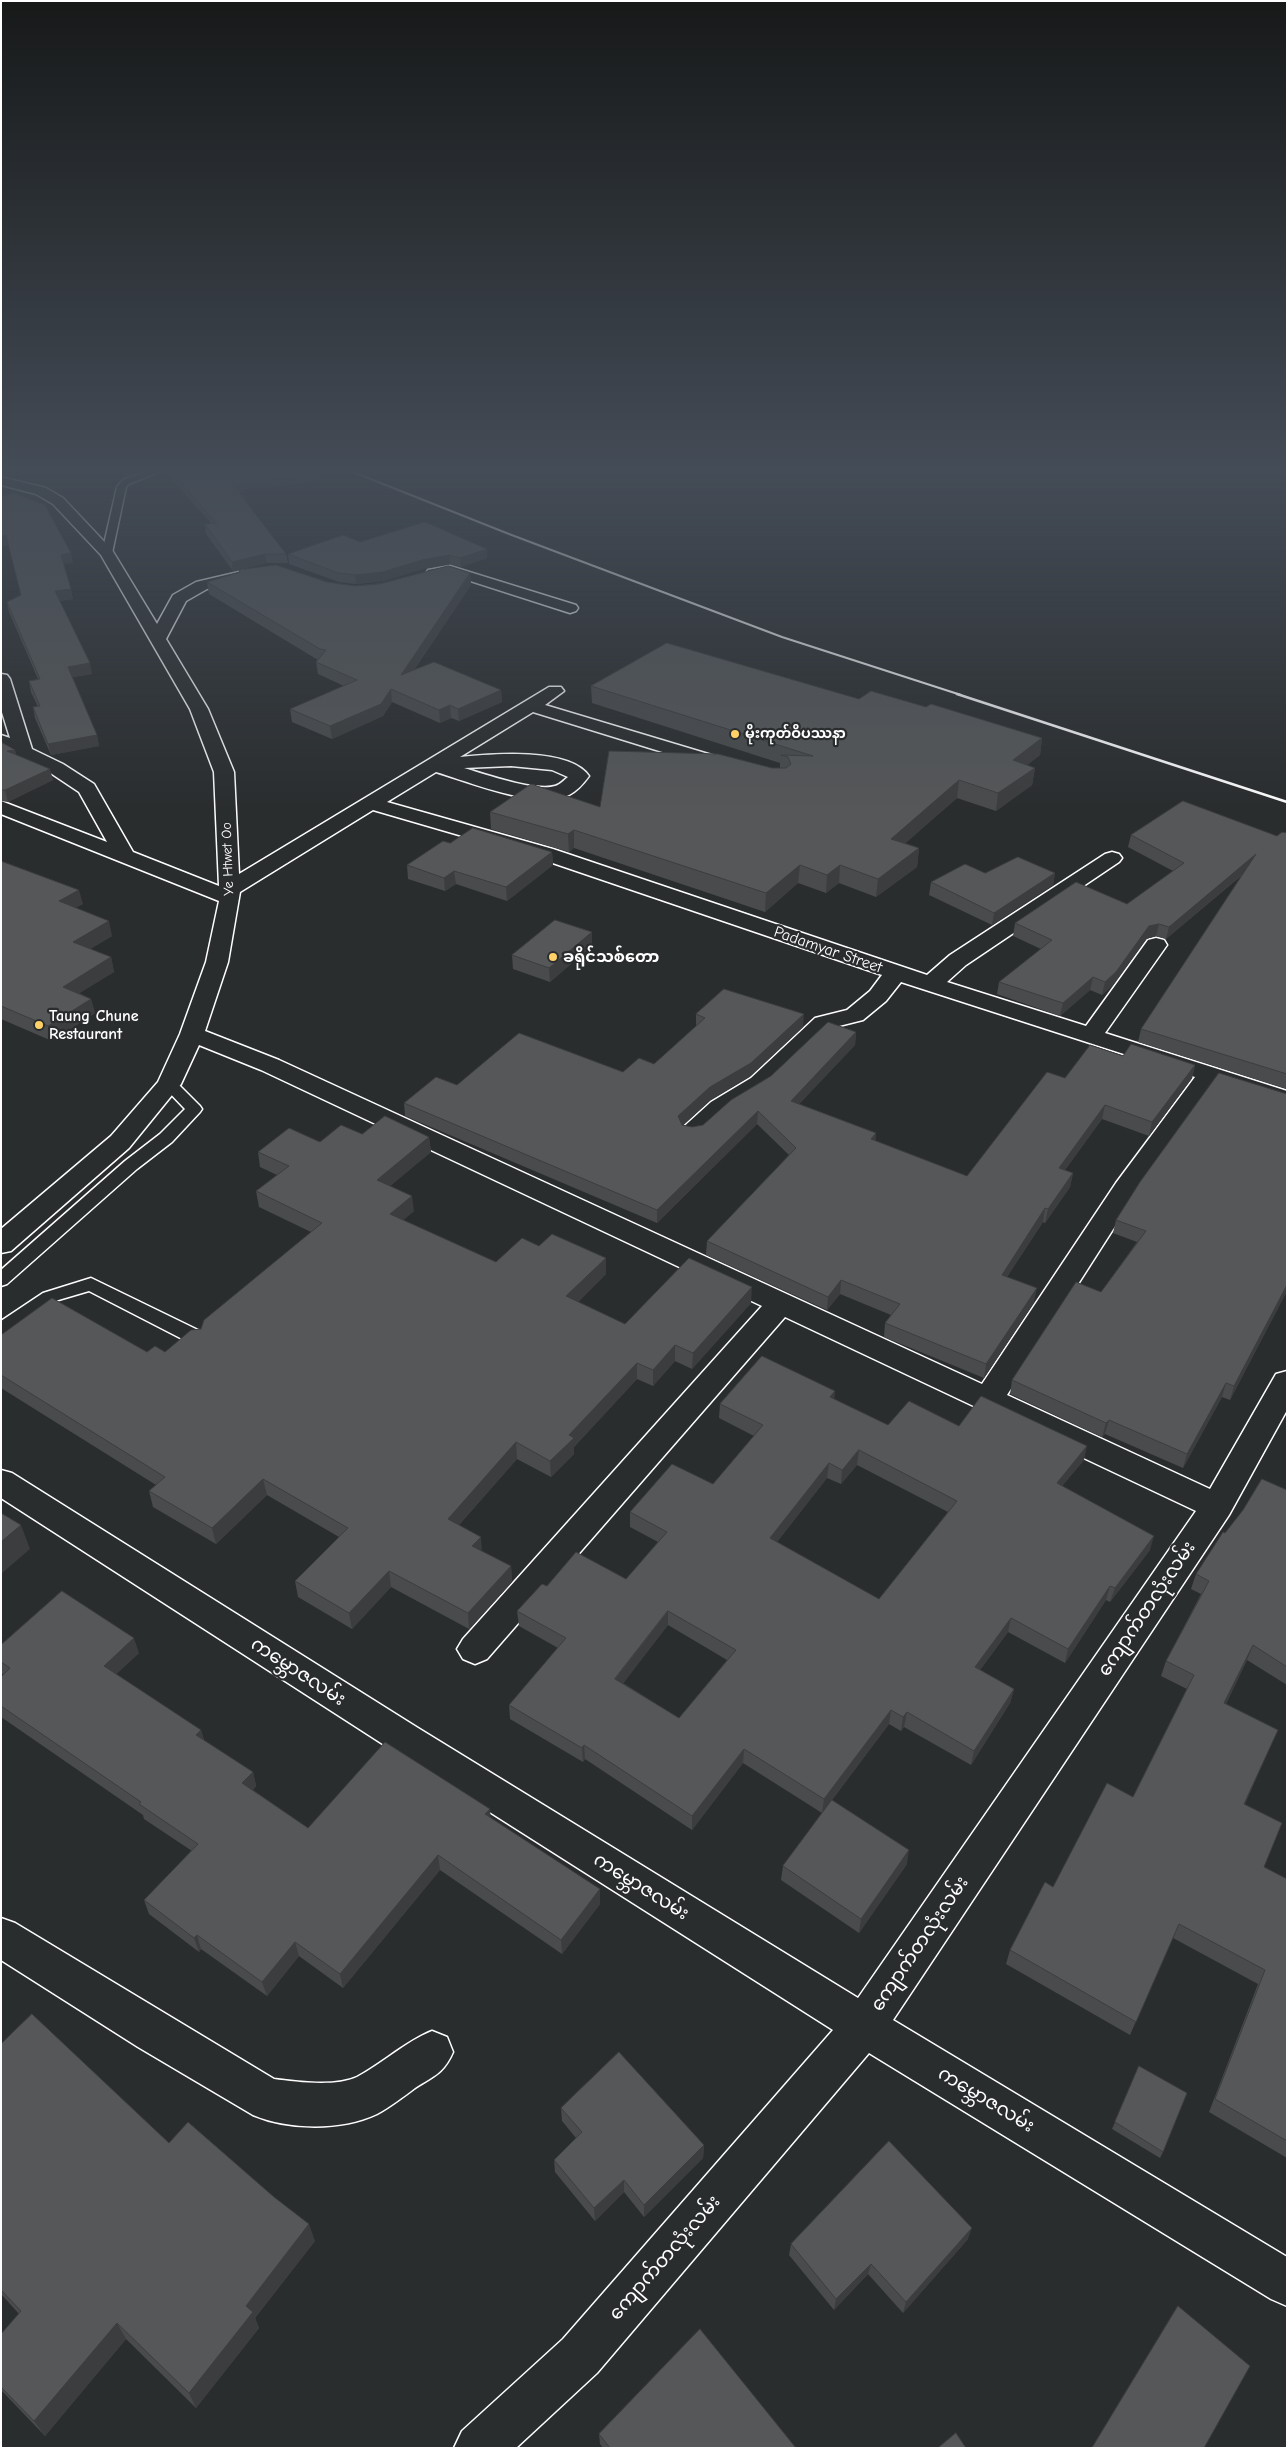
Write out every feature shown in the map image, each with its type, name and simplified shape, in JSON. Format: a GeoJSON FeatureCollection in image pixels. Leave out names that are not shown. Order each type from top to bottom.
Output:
{"type":"FeatureCollection","features":[{"type":"Feature","properties":{"kind":"street","name":"Ye Htwet Oo"},"geometry":{"type":"LineString","coordinates":[[1,1244],[120,1142],[168,1084],[192,1034],[216,962],[230,894],[224,772],[199,709],[126,584]]}},
{"type":"Feature","properties":{"kind":"street"},"geometry":{"type":"LineString","coordinates":[[158,638],[179,598],[205,584]]}},
{"type":"Feature","properties":{"kind":"street"},"geometry":{"type":"LineString","coordinates":[[494,584],[570,608]]}},
{"type":"Feature","properties":{"kind":"street"},"geometry":{"type":"LineString","coordinates":[[1,679],[24,753]]}},
{"type":"Feature","properties":{"kind":"street"},"geometry":{"type":"LineString","coordinates":[[1,806],[125,856],[230,894],[369,803],[555,691]]}},
{"type":"Feature","properties":{"kind":"street"},"geometry":{"type":"LineString","coordinates":[[530,706],[735,768]]}},
{"type":"Feature","properties":{"kind":"street"},"geometry":{"type":"LineString","coordinates":[[1,741],[56,768],[87,788],[125,856]]}},
{"type":"Feature","properties":{"kind":"street"},"geometry":{"type":"LineString","coordinates":[[526,762],[558,764],[571,768],[579,776],[571,786],[557,793],[534,791],[433,764],[526,762]]}},
{"type":"Feature","properties":{"kind":"street","name":"Padamyar Street"},"geometry":{"type":"LineString","coordinates":[[369,803],[441,821],[604,873],[896,973],[1287,1099]]}},
{"type":"Feature","properties":{"kind":"street"},"geometry":{"type":"LineString","coordinates":[[931,984],[958,960],[1112,858]]}},
{"type":"Feature","properties":{"kind":"street"},"geometry":{"type":"LineString","coordinates":[[1091,1036],[1156,945]]}},
{"type":"Feature","properties":{"kind":"street"},"geometry":{"type":"LineString","coordinates":[[692,1131],[720,1107],[760,1083],[823,1024],[855,1015],[878,996],[896,973]]}},
{"type":"Feature","properties":{"kind":"street"},"geometry":{"type":"LineString","coordinates":[[192,1034],[270,1065],[1217,1506]]}},
{"type":"Feature","properties":{"kind":"street"},"geometry":{"type":"LineString","coordinates":[[988,1399],[1125,1189],[1210,1074]]}},
{"type":"Feature","properties":{"kind":"street"},"geometry":{"type":"LineString","coordinates":[[475,1649],[780,1304]]}},
{"type":"Feature","properties":{"kind":"street","name":"ကျောက်တလုံးလမ်း"},"geometry":{"type":"LineString","coordinates":[[479,2448],[580,2356],[864,2026],[1217,1506],[1287,1382]]}},
{"type":"Feature","properties":{"kind":"street","name":"ကမ္ဘောဇလမ်း"},"geometry":{"type":"LineString","coordinates":[[3,1486],[421,1750],[864,2026],[1287,2283]]}},
{"type":"Feature","properties":{"kind":"street"},"geometry":{"type":"LineString","coordinates":[[1,1938],[268,2100],[313,2106],[363,2098],[432,2052]]}},
{"type":"Feature","properties":{"kind":"lane"},"geometry":{"type":"LineString","coordinates":[[1,1280],[131,1165],[166,1138],[194,1109],[168,1084]]}},
{"type":"Feature","properties":{"kind":"lane"},"geometry":{"type":"LineString","coordinates":[[1,1330],[49,1297],[91,1284],[197,1338]]}},
{"type":"Feature","properties":{"kind":"building"},"geometry":{"type":"Polygon","coordinates":[[[18,584],[70,584],[71,589],[55,591],[90,663],[68,667],[97,735],[48,744],[33,707],[40,706],[29,681],[40,679],[7,602],[21,595],[18,584]]]}},
{"type":"Feature","properties":{"kind":"building"},"geometry":{"type":"Polygon","coordinates":[[[211,584],[343,584],[355,586],[462,584],[401,675],[434,662],[501,690],[458,709],[450,705],[439,710],[391,689],[381,704],[330,726],[290,709],[357,680],[316,662],[326,650],[320,649],[211,584]]]}},
{"type":"Feature","properties":{"kind":"building"},"geometry":{"type":"Polygon","coordinates":[[[667,643],[859,699],[871,691],[926,707],[931,704],[1042,738],[1013,760],[1035,768],[998,793],[959,780],[891,839],[919,848],[878,879],[840,865],[827,875],[800,865],[766,893],[574,830],[568,834],[490,812],[531,784],[600,807],[609,751],[718,754],[772,768],[786,768],[791,764],[788,757],[781,755],[813,756],[591,686],[667,643]]]}},
{"type":"Feature","properties":{"kind":"building"},"geometry":{"type":"Polygon","coordinates":[[[1,742],[15,750],[7,751],[50,769],[5,790],[1,790],[1,742]]]}},
{"type":"Feature","properties":{"kind":"building"},"geometry":{"type":"Polygon","coordinates":[[[1183,801],[1277,836],[1282,832],[1287,833],[1287,1074],[1141,1029],[1256,854],[1169,927],[1159,924],[1149,926],[1116,972],[1105,982],[1093,977],[1063,1003],[999,982],[1052,940],[1015,923],[1076,882],[1127,904],[1184,863],[1131,835],[1183,801]]]}},
{"type":"Feature","properties":{"kind":"building"},"geometry":{"type":"Polygon","coordinates":[[[473,828],[552,852],[506,887],[454,871],[444,878],[407,865],[443,841],[450,843],[473,828]]]}},
{"type":"Feature","properties":{"kind":"building"},"geometry":{"type":"Polygon","coordinates":[[[1018,857],[1055,873],[994,913],[931,882],[965,864],[985,873],[1018,857]]]}},
{"type":"Feature","properties":{"kind":"building"},"geometry":{"type":"Polygon","coordinates":[[[1,861],[79,890],[59,901],[109,921],[73,942],[111,957],[63,987],[91,999],[48,1026],[1,1006],[1,861]]]}},
{"type":"Feature","properties":{"kind":"building"},"geometry":{"type":"Polygon","coordinates":[[[555,920],[592,932],[549,968],[512,955],[555,920]]]}},
{"type":"Feature","properties":{"kind":"building"},"geometry":{"type":"Polygon","coordinates":[[[724,989],[804,1014],[751,1063],[710,1087],[678,1116],[682,1125],[692,1127],[703,1125],[731,1100],[771,1076],[828,1022],[856,1032],[791,1101],[876,1133],[871,1139],[967,1176],[1047,1072],[1065,1078],[1090,1045],[1123,1056],[1131,1044],[1195,1065],[1152,1122],[1105,1105],[1059,1168],[1073,1173],[1048,1209],[1045,1208],[1002,1275],[1037,1288],[986,1364],[885,1323],[900,1304],[841,1280],[828,1297],[707,1241],[796,1148],[758,1111],[657,1210],[404,1103],[436,1077],[457,1085],[519,1033],[623,1072],[639,1058],[654,1064],[705,1018],[696,1014],[724,989]]]}},
{"type":"Feature","properties":{"kind":"building"},"geometry":{"type":"Polygon","coordinates":[[[1219,1073],[1287,1094],[1287,1285],[1234,1386],[1226,1383],[1187,1454],[1109,1420],[1106,1423],[1012,1380],[1076,1282],[1101,1292],[1146,1231],[1116,1220],[1140,1182],[1219,1073]]]}},
{"type":"Feature","properties":{"kind":"building"},"geometry":{"type":"Polygon","coordinates":[[[385,1116],[429,1137],[377,1180],[412,1196],[390,1214],[496,1262],[522,1238],[539,1246],[552,1234],[606,1258],[566,1296],[625,1324],[689,1258],[752,1287],[693,1353],[675,1345],[653,1370],[637,1363],[569,1435],[574,1438],[550,1461],[516,1442],[448,1519],[481,1537],[472,1546],[511,1566],[468,1613],[389,1571],[349,1613],[295,1581],[348,1528],[263,1479],[212,1528],[149,1491],[165,1477],[1,1375],[1,1335],[52,1298],[147,1352],[155,1346],[165,1352],[191,1330],[201,1329],[204,1320],[322,1223],[256,1191],[289,1166],[258,1152],[289,1128],[320,1142],[341,1125],[362,1134],[385,1116]]]}},
{"type":"Feature","properties":{"kind":"building"},"geometry":{"type":"Polygon","coordinates":[[[762,1356],[835,1391],[830,1397],[888,1425],[909,1401],[959,1426],[981,1396],[1087,1446],[1057,1483],[1154,1536],[1115,1588],[1110,1586],[1068,1649],[1011,1618],[975,1667],[1014,1689],[974,1751],[907,1712],[903,1717],[891,1710],[824,1799],[744,1749],[692,1816],[584,1745],[582,1748],[509,1705],[566,1638],[517,1611],[542,1584],[547,1586],[576,1552],[626,1579],[667,1532],[630,1512],[672,1464],[713,1484],[763,1425],[720,1404],[762,1356]],[[859,1450],[842,1470],[829,1463],[770,1538],[879,1599],[957,1501],[859,1450]],[[668,1611],[615,1679],[679,1718],[736,1650],[668,1611]]]}},
{"type":"Feature","properties":{"kind":"building"},"geometry":{"type":"Polygon","coordinates":[[[1262,1479],[1287,1490],[1287,1667],[1253,1645],[1224,1703],[1278,1730],[1244,1804],[1282,1823],[1264,1867],[1287,1879],[1287,2141],[1215,2099],[1265,1970],[1179,1924],[1136,2022],[1010,1950],[1045,1882],[1053,1887],[1107,1783],[1133,1797],[1194,1675],[1166,1661],[1209,1581],[1196,1574],[1223,1532],[1225,1533],[1243,1510],[1262,1479]]]}},
{"type":"Feature","properties":{"kind":"building"},"geometry":{"type":"Polygon","coordinates":[[[1,1513],[21,1525],[1,1542],[1,1513]]]}},
{"type":"Feature","properties":{"kind":"building"},"geometry":{"type":"Polygon","coordinates":[[[62,1591],[134,1638],[104,1666],[201,1730],[196,1735],[253,1772],[242,1783],[308,1828],[385,1742],[490,1809],[485,1814],[600,1889],[561,1940],[438,1855],[340,1974],[295,1942],[262,1982],[197,1935],[194,1938],[144,1900],[198,1844],[139,1804],[141,1802],[1,1706],[1,1677],[10,1668],[1,1662],[1,1645],[62,1591]]]}},
{"type":"Feature","properties":{"kind":"building"},"geometry":{"type":"Polygon","coordinates":[[[832,1800],[909,1850],[861,1919],[783,1866],[832,1800]]]}},
{"type":"Feature","properties":{"kind":"building"},"geometry":{"type":"Polygon","coordinates":[[[32,2014],[169,2143],[188,2122],[274,2197],[309,2224],[246,2306],[253,2312],[189,2393],[117,2323],[34,2421],[1,2387],[1,2334],[21,2311],[1,2290],[1,2044],[32,2014]]]}},
{"type":"Feature","properties":{"kind":"building"},"geometry":{"type":"Polygon","coordinates":[[[619,2052],[704,2145],[644,2205],[624,2180],[594,2208],[554,2160],[582,2132],[561,2108],[619,2052]]]}},
{"type":"Feature","properties":{"kind":"building"},"geometry":{"type":"Polygon","coordinates":[[[1139,2066],[1187,2093],[1163,2152],[1115,2122],[1139,2066]]]}},
{"type":"Feature","properties":{"kind":"building"},"geometry":{"type":"Polygon","coordinates":[[[889,2141],[972,2228],[906,2302],[871,2264],[836,2299],[791,2244],[889,2141]]]}},
{"type":"Feature","properties":{"kind":"building"},"geometry":{"type":"Polygon","coordinates":[[[1178,2306],[1250,2366],[1204,2448],[1092,2448],[1178,2306]]]}},
{"type":"Feature","properties":{"kind":"building"},"geometry":{"type":"Polygon","coordinates":[[[700,2329],[796,2448],[610,2448],[599,2434],[700,2329]]]}},
{"type":"Feature","properties":{"kind":"building"},"geometry":{"type":"Polygon","coordinates":[[[956,2433],[966,2448],[938,2448],[956,2433]]]}},
{"type":"Feature","properties":{"kind":"railway"},"geometry":{"type":"LineString","coordinates":[[642,584],[782,637],[961,695]]}},
{"type":"Feature","properties":{"kind":"railway"},"geometry":{"type":"LineString","coordinates":[[957,694],[1287,802]]}},
{"type":"Feature","properties":{"kind":"place","name":"မိုးကုတ်ဝိပဿနာ"},"geometry":{"type":"Point","coordinates":[735,734]}},
{"type":"Feature","properties":{"kind":"place","name":"ခရိုင်သစ်တော"},"geometry":{"type":"Point","coordinates":[553,957]}},
{"type":"Feature","properties":{"kind":"place","name":"Taung Chune Restaurant"},"geometry":{"type":"Point","coordinates":[39,1025]}}]}
